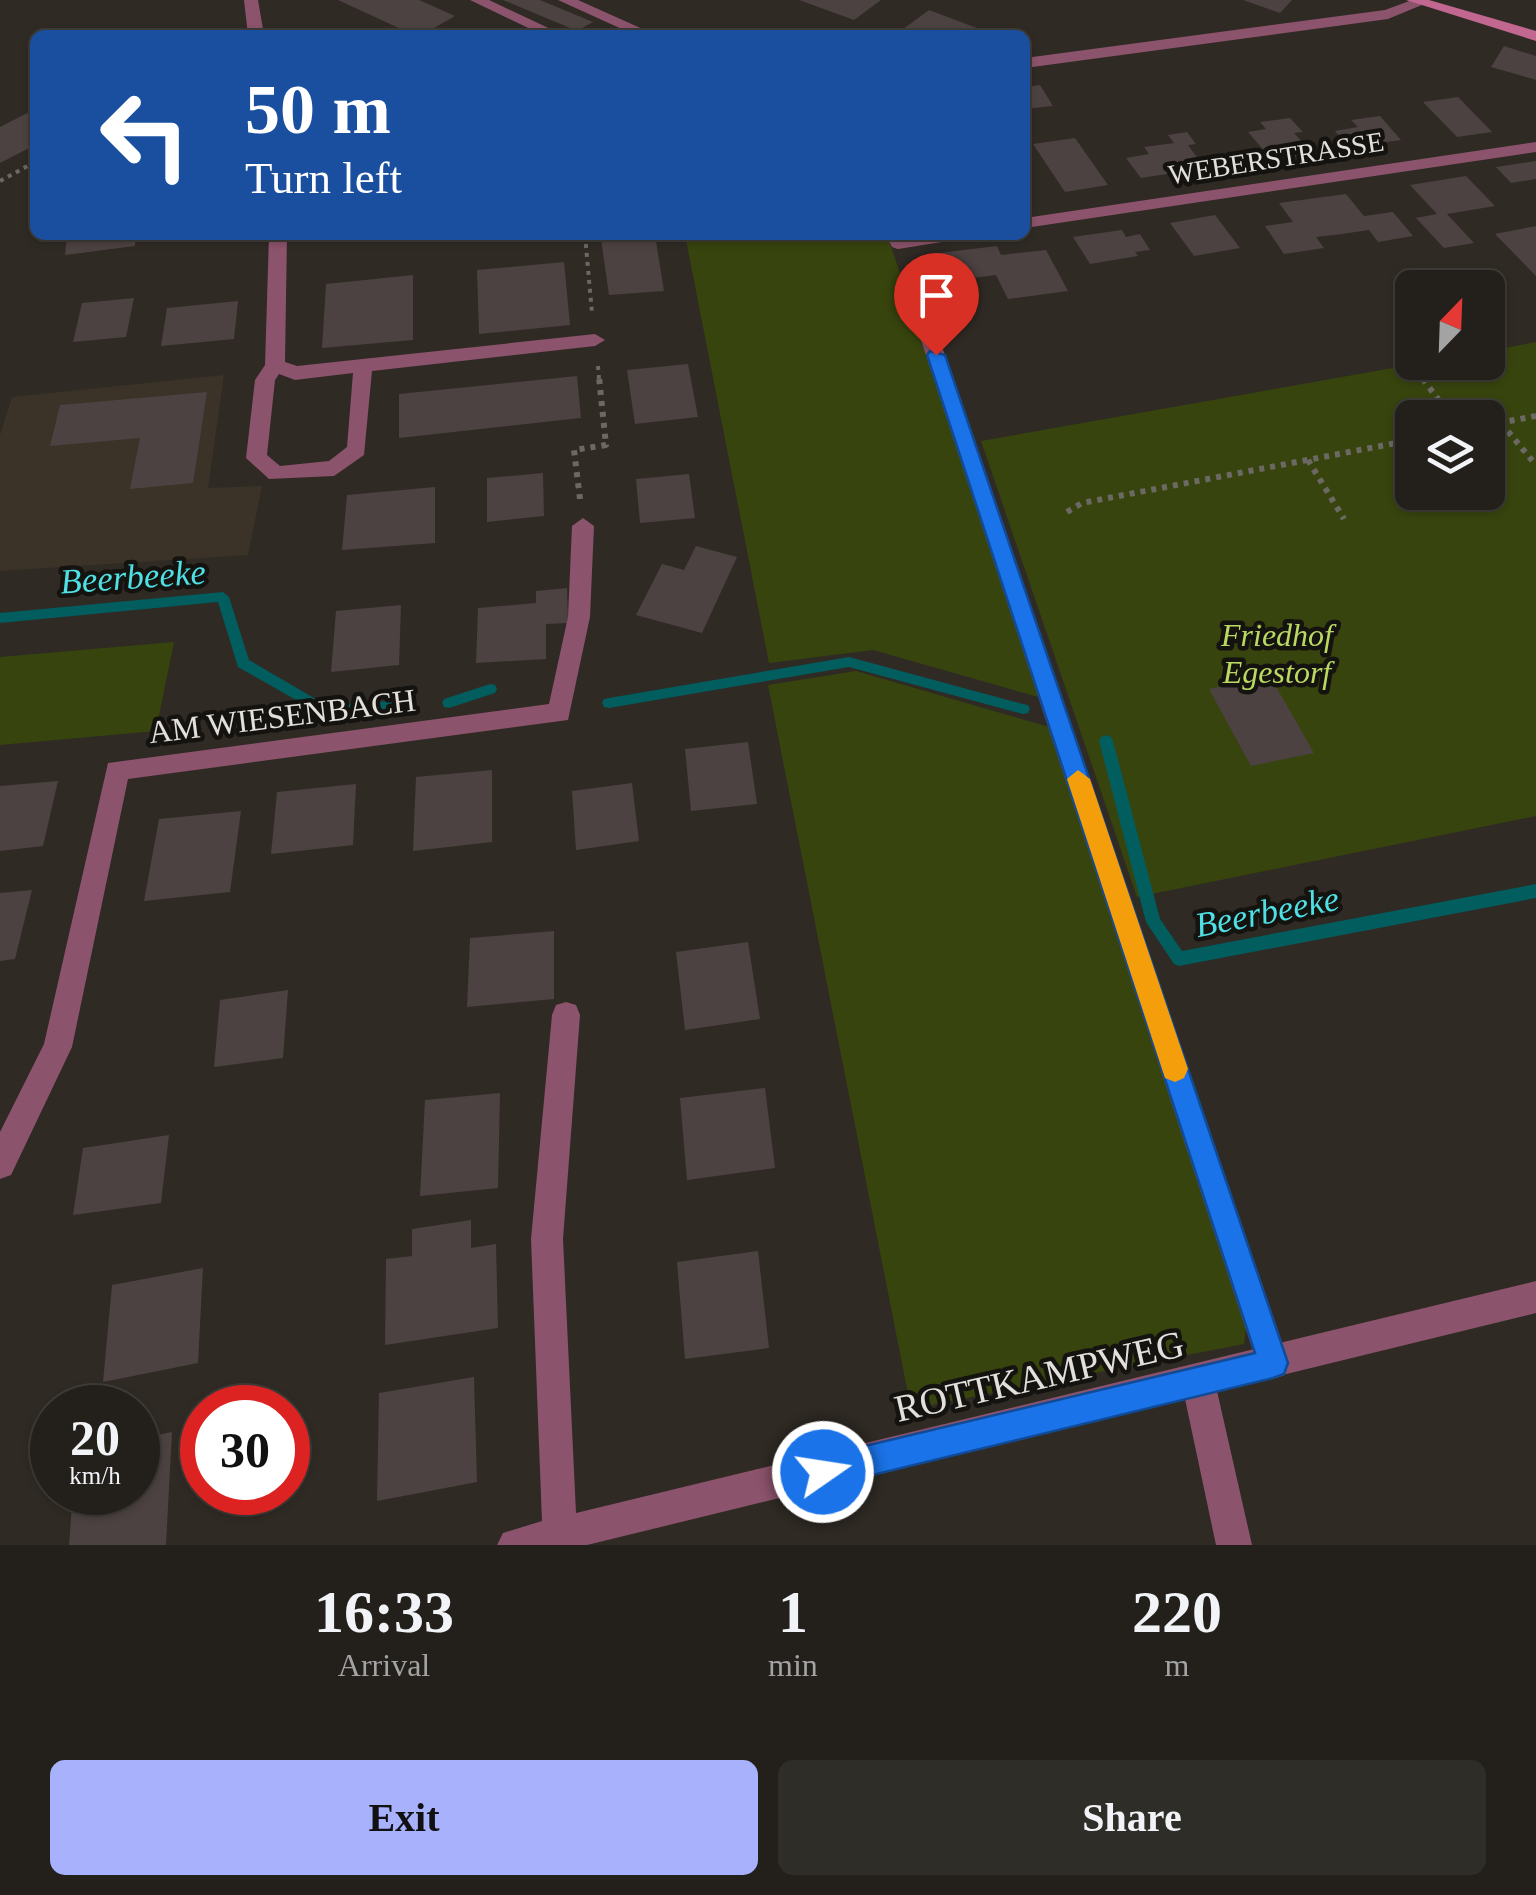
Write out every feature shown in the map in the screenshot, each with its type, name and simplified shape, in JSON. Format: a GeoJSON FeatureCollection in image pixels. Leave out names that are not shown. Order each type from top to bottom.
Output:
{"type":"FeatureCollection","features":[{"type":"Feature","properties":{"kind":"main road"},"geometry":{"type":"LineString","coordinates":[[1417,1],[1536,36]]}},
{"type":"Feature","properties":{"kind":"street"},"geometry":{"type":"LineString","coordinates":[[250,0],[255,30]]}},
{"type":"Feature","properties":{"kind":"street"},"geometry":{"type":"LineString","coordinates":[[477,0],[544,30]]}},
{"type":"Feature","properties":{"kind":"street"},"geometry":{"type":"LineString","coordinates":[[564,0],[636,30]]}},
{"type":"Feature","properties":{"kind":"street"},"geometry":{"type":"LineString","coordinates":[[1030,63],[1388,14],[1417,1]]}},
{"type":"Feature","properties":{"kind":"street","name":"WEBERSTRASSE"},"geometry":{"type":"LineString","coordinates":[[1030,223],[1536,146]]}},
{"type":"Feature","properties":{"kind":"street"},"geometry":{"type":"LineString","coordinates":[[278,240],[275,365],[265,380],[256,458],[276,474],[334,468],[357,450],[363,365]]}},
{"type":"Feature","properties":{"kind":"street"},"geometry":{"type":"LineString","coordinates":[[913,288],[1273,1363]]}},
{"type":"Feature","properties":{"kind":"street"},"geometry":{"type":"LineString","coordinates":[[275,365],[294,373],[595,340]]}},
{"type":"Feature","properties":{"kind":"street","name":"AM WIESENBACH"},"geometry":{"type":"LineString","coordinates":[[0,1164],[58,1047],[117,770],[558,713],[579,617],[583,526]]}},
{"type":"Feature","properties":{"kind":"street"},"geometry":{"type":"LineString","coordinates":[[560,1534],[546,1239],[566,1014]]}},
{"type":"Feature","properties":{"kind":"street","name":"ROTTKAMPWEG"},"geometry":{"type":"LineString","coordinates":[[515,1545],[1198,1382],[1536,1296]]}},
{"type":"Feature","properties":{"kind":"street"},"geometry":{"type":"LineString","coordinates":[[1198,1382],[1234,1545]]}},
{"type":"Feature","properties":{"kind":"path"},"geometry":{"type":"LineString","coordinates":[[0,181],[30,165]]}},
{"type":"Feature","properties":{"kind":"path"},"geometry":{"type":"LineString","coordinates":[[583,526],[574,450],[606,445],[585,240]]}},
{"type":"Feature","properties":{"kind":"path"},"geometry":{"type":"LineString","coordinates":[[1423,380],[1438,400]]}},
{"type":"Feature","properties":{"kind":"path"},"geometry":{"type":"LineString","coordinates":[[1505,422],[1536,416]]}},
{"type":"Feature","properties":{"kind":"path"},"geometry":{"type":"LineString","coordinates":[[1505,428],[1536,465]]}},
{"type":"Feature","properties":{"kind":"path"},"geometry":{"type":"LineString","coordinates":[[1067,512],[1082,504],[1395,443]]}},
{"type":"Feature","properties":{"kind":"path"},"geometry":{"type":"LineString","coordinates":[[1308,460],[1344,519]]}},
{"type":"Feature","properties":{"kind":"shaded area"},"geometry":{"type":"Polygon","coordinates":[[[224,375],[208,488],[262,486],[248,555],[0,571],[0,435],[12,397],[224,375]]]}},
{"type":"Feature","properties":{"kind":"green space"},"geometry":{"type":"Polygon","coordinates":[[[686,240],[889,240],[1045,699],[873,650],[769,663],[686,240]]]}},
{"type":"Feature","properties":{"kind":"green space","name":"Friedhof Egestorf"},"geometry":{"type":"Polygon","coordinates":[[[1536,342],[1536,816],[1137,897],[981,441],[1395,368],[1395,380],[1505,380],[1505,348],[1536,342]]]}},
{"type":"Feature","properties":{"kind":"green space"},"geometry":{"type":"Polygon","coordinates":[[[174,642],[156,731],[0,745],[0,657],[174,642]]]}},
{"type":"Feature","properties":{"kind":"green space"},"geometry":{"type":"Polygon","coordinates":[[[856,671],[1049,727],[1247,1317],[1244,1344],[911,1409],[768,685],[856,671]]]}},
{"type":"Feature","properties":{"kind":"building"},"geometry":{"type":"Polygon","coordinates":[[[338,0],[419,0],[455,16],[431,30],[403,30],[338,0]]]}},
{"type":"Feature","properties":{"kind":"building"},"geometry":{"type":"Polygon","coordinates":[[[503,0],[540,0],[593,22],[575,30],[503,0]]]}},
{"type":"Feature","properties":{"kind":"building"},"geometry":{"type":"Polygon","coordinates":[[[799,0],[881,0],[854,20],[799,0]]]}},
{"type":"Feature","properties":{"kind":"building"},"geometry":{"type":"Polygon","coordinates":[[[1243,0],[1292,0],[1280,13],[1243,0]]]}},
{"type":"Feature","properties":{"kind":"building"},"geometry":{"type":"Polygon","coordinates":[[[929,10],[982,30],[902,30],[929,10]]]}},
{"type":"Feature","properties":{"kind":"building"},"geometry":{"type":"Polygon","coordinates":[[[1504,46],[1536,56],[1536,80],[1491,67],[1504,46]]]}},
{"type":"Feature","properties":{"kind":"building"},"geometry":{"type":"Polygon","coordinates":[[[1040,85],[1053,106],[1030,108],[1030,86],[1040,85]]]}},
{"type":"Feature","properties":{"kind":"building"},"geometry":{"type":"Polygon","coordinates":[[[1458,97],[1492,132],[1457,137],[1423,102],[1458,97]]]}},
{"type":"Feature","properties":{"kind":"building"},"geometry":{"type":"Polygon","coordinates":[[[30,112],[30,148],[0,163],[0,127],[30,112]]]}},
{"type":"Feature","properties":{"kind":"building"},"geometry":{"type":"Polygon","coordinates":[[[1380,116],[1401,140],[1349,147],[1335,131],[1358,127],[1351,120],[1380,116]]]}},
{"type":"Feature","properties":{"kind":"building"},"geometry":{"type":"Polygon","coordinates":[[[1290,118],[1303,132],[1294,133],[1312,153],[1272,160],[1248,132],[1266,129],[1260,122],[1290,118]]]}},
{"type":"Feature","properties":{"kind":"building"},"geometry":{"type":"Polygon","coordinates":[[[1187,132],[1196,144],[1188,145],[1205,168],[1141,178],[1126,158],[1149,154],[1144,147],[1174,143],[1168,135],[1187,132]]]}},
{"type":"Feature","properties":{"kind":"building"},"geometry":{"type":"Polygon","coordinates":[[[1075,138],[1108,185],[1065,192],[1033,144],[1075,138]]]}},
{"type":"Feature","properties":{"kind":"building"},"geometry":{"type":"Polygon","coordinates":[[[1536,161],[1536,179],[1511,183],[1496,167],[1536,161]]]}},
{"type":"Feature","properties":{"kind":"building"},"geometry":{"type":"Polygon","coordinates":[[[1466,176],[1495,206],[1447,214],[1474,243],[1444,248],[1416,218],[1437,214],[1410,185],[1466,176]]]}},
{"type":"Feature","properties":{"kind":"building"},"geometry":{"type":"Polygon","coordinates":[[[1346,194],[1364,216],[1393,212],[1413,236],[1378,242],[1369,230],[1316,237],[1324,248],[1284,254],[1265,226],[1293,222],[1279,203],[1346,194]]]}},
{"type":"Feature","properties":{"kind":"building"},"geometry":{"type":"Polygon","coordinates":[[[1215,215],[1240,248],[1194,256],[1170,223],[1215,215]]]}},
{"type":"Feature","properties":{"kind":"building"},"geometry":{"type":"Polygon","coordinates":[[[1536,226],[1536,276],[1495,234],[1536,226]]]}},
{"type":"Feature","properties":{"kind":"building"},"geometry":{"type":"Polygon","coordinates":[[[1122,230],[1126,237],[1140,234],[1150,250],[1135,252],[1138,256],[1090,264],[1073,237],[1122,230]]]}},
{"type":"Feature","properties":{"kind":"building"},"geometry":{"type":"Polygon","coordinates":[[[66,240],[136,240],[135,246],[65,255],[66,240]]]}},
{"type":"Feature","properties":{"kind":"building"},"geometry":{"type":"Polygon","coordinates":[[[601,240],[656,240],[664,291],[609,295],[601,240]]]}},
{"type":"Feature","properties":{"kind":"building"},"geometry":{"type":"Polygon","coordinates":[[[997,246],[1001,255],[1046,250],[1068,291],[1008,299],[996,275],[942,282],[930,254],[997,246]]]}},
{"type":"Feature","properties":{"kind":"building"},"geometry":{"type":"Polygon","coordinates":[[[564,262],[570,325],[479,334],[477,270],[564,262]]]}},
{"type":"Feature","properties":{"kind":"building"},"geometry":{"type":"Polygon","coordinates":[[[413,275],[413,340],[322,348],[326,284],[413,275]]]}},
{"type":"Feature","properties":{"kind":"building"},"geometry":{"type":"Polygon","coordinates":[[[134,298],[126,337],[73,342],[82,303],[134,298]]]}},
{"type":"Feature","properties":{"kind":"building"},"geometry":{"type":"Polygon","coordinates":[[[238,301],[234,339],[161,346],[167,308],[238,301]]]}},
{"type":"Feature","properties":{"kind":"building"},"geometry":{"type":"Polygon","coordinates":[[[688,364],[698,417],[635,424],[627,370],[688,364]]]}},
{"type":"Feature","properties":{"kind":"building"},"geometry":{"type":"Polygon","coordinates":[[[577,376],[581,418],[399,438],[399,394],[577,376]]]}},
{"type":"Feature","properties":{"kind":"building"},"geometry":{"type":"Polygon","coordinates":[[[207,392],[193,483],[130,489],[140,438],[50,446],[60,405],[207,392]]]}},
{"type":"Feature","properties":{"kind":"building"},"geometry":{"type":"Polygon","coordinates":[[[543,473],[544,516],[487,522],[487,478],[543,473]]]}},
{"type":"Feature","properties":{"kind":"building"},"geometry":{"type":"Polygon","coordinates":[[[689,474],[695,518],[640,523],[636,479],[689,474]]]}},
{"type":"Feature","properties":{"kind":"building"},"geometry":{"type":"Polygon","coordinates":[[[435,487],[435,543],[342,550],[347,495],[435,487]]]}},
{"type":"Feature","properties":{"kind":"building"},"geometry":{"type":"Polygon","coordinates":[[[696,546],[737,557],[702,633],[636,615],[662,564],[684,570],[696,546]]]}},
{"type":"Feature","properties":{"kind":"building"},"geometry":{"type":"Polygon","coordinates":[[[567,588],[568,623],[546,624],[546,659],[476,663],[478,608],[536,603],[536,591],[567,588]]]}},
{"type":"Feature","properties":{"kind":"building"},"geometry":{"type":"Polygon","coordinates":[[[401,605],[399,665],[331,672],[336,611],[401,605]]]}},
{"type":"Feature","properties":{"kind":"building"},"geometry":{"type":"Polygon","coordinates":[[[1270,676],[1314,753],[1251,766],[1209,689],[1270,676]]]}},
{"type":"Feature","properties":{"kind":"building"},"geometry":{"type":"Polygon","coordinates":[[[748,742],[757,804],[691,811],[685,749],[748,742]]]}},
{"type":"Feature","properties":{"kind":"building"},"geometry":{"type":"Polygon","coordinates":[[[492,770],[492,842],[413,851],[416,777],[492,770]]]}},
{"type":"Feature","properties":{"kind":"building"},"geometry":{"type":"Polygon","coordinates":[[[58,781],[43,846],[0,851],[0,786],[58,781]]]}},
{"type":"Feature","properties":{"kind":"building"},"geometry":{"type":"Polygon","coordinates":[[[632,783],[639,841],[576,850],[572,791],[632,783]]]}},
{"type":"Feature","properties":{"kind":"building"},"geometry":{"type":"Polygon","coordinates":[[[356,784],[353,845],[271,854],[277,792],[356,784]]]}},
{"type":"Feature","properties":{"kind":"building"},"geometry":{"type":"Polygon","coordinates":[[[241,811],[230,892],[144,901],[159,819],[241,811]]]}},
{"type":"Feature","properties":{"kind":"building"},"geometry":{"type":"Polygon","coordinates":[[[32,890],[15,959],[0,961],[0,893],[32,890]]]}},
{"type":"Feature","properties":{"kind":"building"},"geometry":{"type":"Polygon","coordinates":[[[554,931],[554,999],[467,1007],[470,938],[554,931]]]}},
{"type":"Feature","properties":{"kind":"building"},"geometry":{"type":"Polygon","coordinates":[[[748,942],[760,1019],[685,1030],[676,952],[748,942]]]}},
{"type":"Feature","properties":{"kind":"building"},"geometry":{"type":"Polygon","coordinates":[[[288,990],[283,1058],[214,1067],[220,1000],[288,990]]]}},
{"type":"Feature","properties":{"kind":"building"},"geometry":{"type":"Polygon","coordinates":[[[765,1088],[775,1168],[687,1180],[680,1098],[765,1088]]]}},
{"type":"Feature","properties":{"kind":"building"},"geometry":{"type":"Polygon","coordinates":[[[500,1093],[498,1188],[420,1196],[425,1100],[500,1093]]]}},
{"type":"Feature","properties":{"kind":"building"},"geometry":{"type":"Polygon","coordinates":[[[169,1135],[161,1203],[73,1215],[83,1148],[169,1135]]]}},
{"type":"Feature","properties":{"kind":"building"},"geometry":{"type":"Polygon","coordinates":[[[471,1220],[471,1248],[496,1244],[498,1328],[385,1345],[386,1259],[412,1256],[412,1229],[471,1220]]]}},
{"type":"Feature","properties":{"kind":"building"},"geometry":{"type":"Polygon","coordinates":[[[758,1251],[769,1348],[685,1359],[677,1262],[758,1251]]]}},
{"type":"Feature","properties":{"kind":"building"},"geometry":{"type":"Polygon","coordinates":[[[203,1268],[198,1363],[103,1382],[112,1285],[203,1268]]]}},
{"type":"Feature","properties":{"kind":"building"},"geometry":{"type":"Polygon","coordinates":[[[474,1377],[477,1482],[377,1501],[379,1393],[474,1377]]]}},
{"type":"Feature","properties":{"kind":"building"},"geometry":{"type":"Polygon","coordinates":[[[172,1432],[166,1545],[69,1545],[71,1515],[160,1515],[160,1434],[172,1432]]]}},
{"type":"Feature","properties":{"kind":"waterway","name":"Beerbeeke"},"geometry":{"type":"LineString","coordinates":[[0,618],[223,597],[243,663],[324,711],[391,706]]}},
{"type":"Feature","properties":{"kind":"waterway","name":"Beerbeeke"},"geometry":{"type":"LineString","coordinates":[[609,703],[849,662],[1023,709]]}},
{"type":"Feature","properties":{"kind":"waterway","name":"Beerbeeke"},"geometry":{"type":"LineString","coordinates":[[449,703],[490,689]]}},
{"type":"Feature","properties":{"kind":"waterway","name":"Beerbeeke"},"geometry":{"type":"LineString","coordinates":[[1106,741],[1153,922],[1179,959],[1536,891]]}},
{"type":"Feature","properties":{"kind":"slow traffic"},"geometry":{"type":"LineString","coordinates":[[1078,779],[1175,1069]]}},
{"type":"Feature","properties":{"kind":"route"},"geometry":{"type":"LineString","coordinates":[[823,1472],[1273,1363],[936,355]]}}]}
